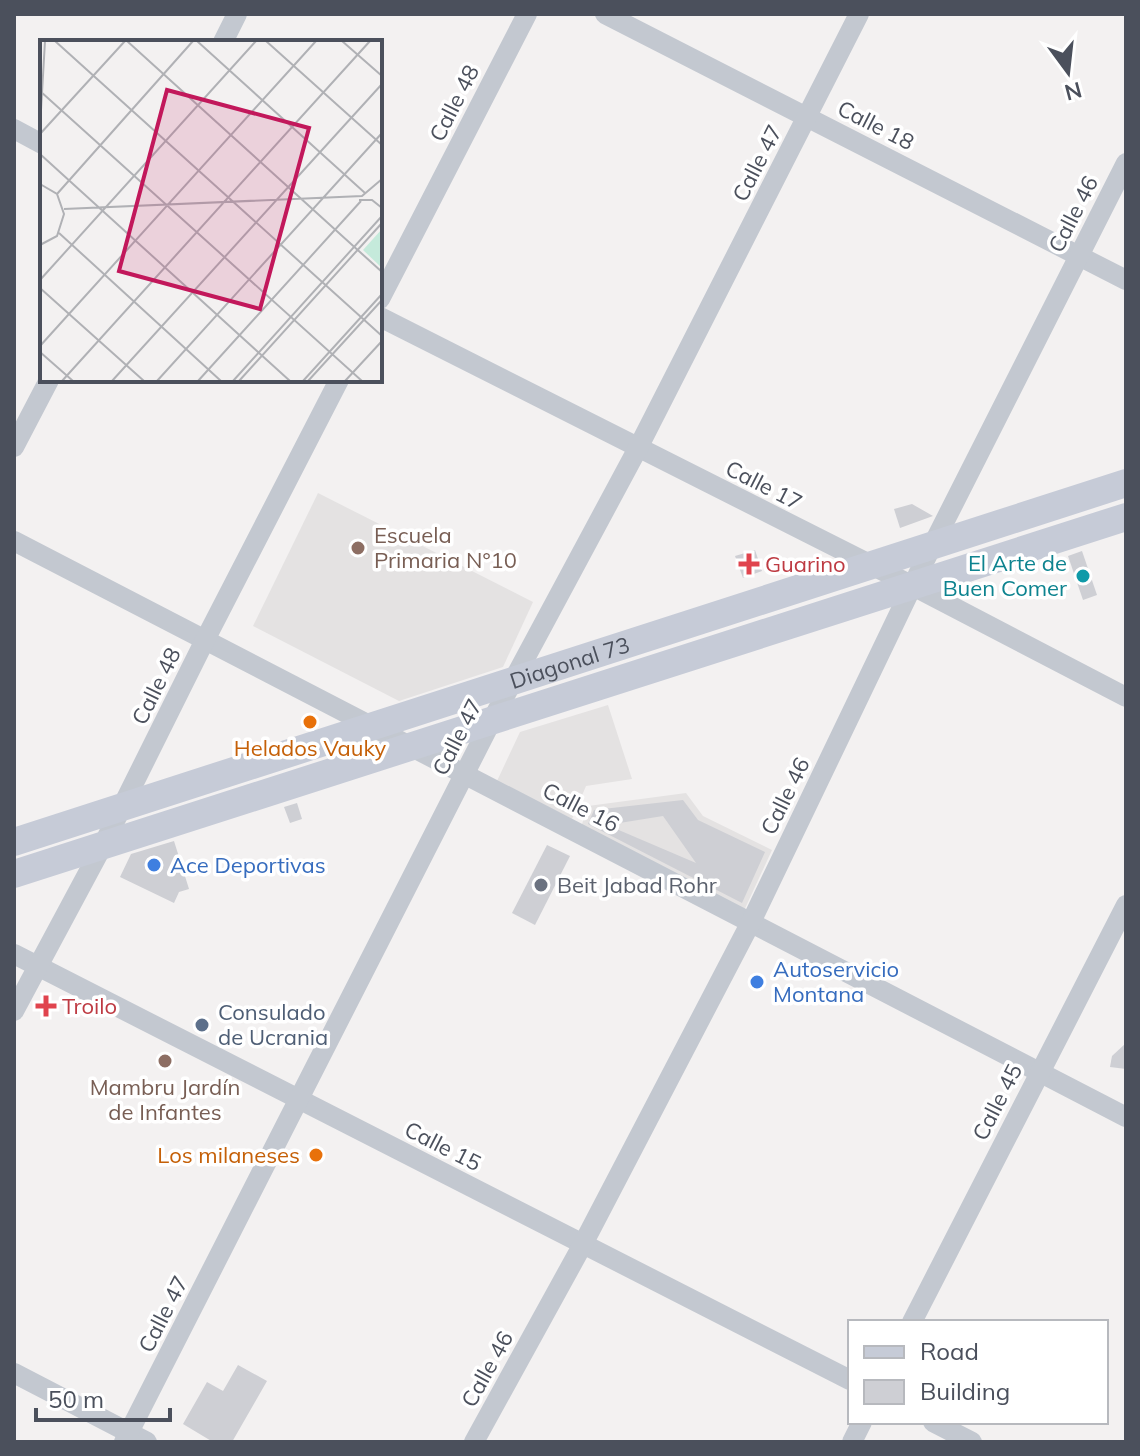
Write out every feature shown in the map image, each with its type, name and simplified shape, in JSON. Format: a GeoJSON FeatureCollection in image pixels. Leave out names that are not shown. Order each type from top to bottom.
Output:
{"type":"FeatureCollection","features":[{"type":"Feature","properties":{"kind":"main road","name":"Diagonal 73"},"geometry":{"type":"LineString","coordinates":[[14,842],[1126,483]]}},
{"type":"Feature","properties":{"kind":"main road","name":"Diagonal 73"},"geometry":{"type":"LineString","coordinates":[[14,874],[1126,517]]}},
{"type":"Feature","properties":{"kind":"street"},"geometry":{"type":"LineString","coordinates":[[224,40],[237,14]]}},
{"type":"Feature","properties":{"kind":"street","name":"Calle 48"},"geometry":{"type":"LineString","coordinates":[[382,295],[527,14]]}},
{"type":"Feature","properties":{"kind":"street","name":"Calle 18"},"geometry":{"type":"LineString","coordinates":[[605,14],[1126,280]]}},
{"type":"Feature","properties":{"kind":"street","name":"Calle 47"},"geometry":{"type":"LineString","coordinates":[[133,1439],[299,1100],[492,720],[638,448],[859,14]]}},
{"type":"Feature","properties":{"kind":"street"},"geometry":{"type":"LineString","coordinates":[[14,129],[40,143]]}},
{"type":"Feature","properties":{"kind":"street","name":"Calle 46"},"geometry":{"type":"LineString","coordinates":[[474,1442],[583,1244],[751,922],[933,545],[1126,163]]}},
{"type":"Feature","properties":{"kind":"street","name":"Calle 17"},"geometry":{"type":"LineString","coordinates":[[382,318],[1126,697]]}},
{"type":"Feature","properties":{"kind":"street"},"geometry":{"type":"LineString","coordinates":[[14,447],[48,382]]}},
{"type":"Feature","properties":{"kind":"street","name":"Calle 48"},"geometry":{"type":"LineString","coordinates":[[14,1011],[103,845],[338,382]]}},
{"type":"Feature","properties":{"kind":"street","name":"Calle 16"},"geometry":{"type":"LineString","coordinates":[[14,541],[1126,1117]]}},
{"type":"Feature","properties":{"kind":"street","name":"Calle 45"},"geometry":{"type":"LineString","coordinates":[[913,1320],[1126,905]]}},
{"type":"Feature","properties":{"kind":"street","name":"Calle 15"},"geometry":{"type":"LineString","coordinates":[[14,954],[848,1379]]}},
{"type":"Feature","properties":{"kind":"street"},"geometry":{"type":"LineString","coordinates":[[14,1373],[133,1439]]}},
{"type":"Feature","properties":{"kind":"street"},"geometry":{"type":"LineString","coordinates":[[852,1442],[861,1424]]}},
{"type":"Feature","properties":{"kind":"street"},"geometry":{"type":"LineString","coordinates":[[937,1424],[972,1442]]}},
{"type":"Feature","properties":{"kind":"shaded area","name":"Escuela Primaria N°10"},"geometry":{"type":"Polygon","coordinates":[[[318,493],[533,602],[503,667],[399,701],[253,626],[318,493]]]}},
{"type":"Feature","properties":{"kind":"shaded area"},"geometry":{"type":"Polygon","coordinates":[[[608,705],[632,779],[586,786],[572,819],[497,781],[520,732],[608,705]]]}},
{"type":"Feature","properties":{"kind":"shaded area"},"geometry":{"type":"Polygon","coordinates":[[[686,793],[703,816],[772,850],[742,915],[580,830],[588,806],[686,793]]]}},
{"type":"Feature","properties":{"kind":"building"},"geometry":{"type":"Polygon","coordinates":[[[912,504],[933,516],[900,528],[894,509],[912,504]]]}},
{"type":"Feature","properties":{"kind":"building","name":"Guarino"},"geometry":{"type":"Polygon","coordinates":[[[755,550],[762,571],[743,578],[735,556],[755,550]]]}},
{"type":"Feature","properties":{"kind":"building","name":"El Arte de Buen Comer"},"geometry":{"type":"Polygon","coordinates":[[[1082,551],[1097,595],[1083,600],[1068,556],[1082,551]]]}},
{"type":"Feature","properties":{"kind":"building"},"geometry":{"type":"Polygon","coordinates":[[[683,800],[698,820],[765,852],[742,903],[588,824],[594,810],[683,800]],[[663,816],[607,825],[696,863],[663,816]]]}},
{"type":"Feature","properties":{"kind":"building"},"geometry":{"type":"Polygon","coordinates":[[[297,803],[302,819],[290,823],[284,807],[297,803]]]}},
{"type":"Feature","properties":{"kind":"building","name":"Ace Deportivas"},"geometry":{"type":"Polygon","coordinates":[[[174,841],[189,889],[179,892],[174,903],[120,877],[131,854],[174,841]]]}},
{"type":"Feature","properties":{"kind":"building","name":"Beit Jabad Rohr"},"geometry":{"type":"Polygon","coordinates":[[[547,845],[570,856],[535,925],[512,913],[547,845]]]}},
{"type":"Feature","properties":{"kind":"building"},"geometry":{"type":"Polygon","coordinates":[[[1126,1043],[1126,1069],[1110,1067],[1112,1056],[1126,1043]]]}},
{"type":"Feature","properties":{"kind":"building"},"geometry":{"type":"Polygon","coordinates":[[[238,1365],[267,1381],[232,1442],[213,1442],[183,1424],[207,1382],[223,1391],[238,1365]]]}},
{"type":"Feature","properties":{"kind":"place","name":"Escuela Primaria N°10"},"geometry":{"type":"Point","coordinates":[358,548]}},
{"type":"Feature","properties":{"kind":"place","name":"Guarino"},"geometry":{"type":"Point","coordinates":[749,564]}},
{"type":"Feature","properties":{"kind":"place","name":"El Arte de Buen Comer"},"geometry":{"type":"Point","coordinates":[1083,576]}},
{"type":"Feature","properties":{"kind":"place","name":"Helados Vauky"},"geometry":{"type":"Point","coordinates":[310,722]}},
{"type":"Feature","properties":{"kind":"place","name":"Ace Deportivas"},"geometry":{"type":"Point","coordinates":[154,865]}},
{"type":"Feature","properties":{"kind":"place","name":"Beit Jabad Rohr"},"geometry":{"type":"Point","coordinates":[541,885]}},
{"type":"Feature","properties":{"kind":"place","name":"Autoservicio Montana"},"geometry":{"type":"Point","coordinates":[757,982]}},
{"type":"Feature","properties":{"kind":"place","name":"Troilo"},"geometry":{"type":"Point","coordinates":[46,1006]}},
{"type":"Feature","properties":{"kind":"place","name":"Consulado de Ucrania"},"geometry":{"type":"Point","coordinates":[202,1025]}},
{"type":"Feature","properties":{"kind":"place","name":"Mambru Jardín de Infantes"},"geometry":{"type":"Point","coordinates":[165,1061]}},
{"type":"Feature","properties":{"kind":"place","name":"Los milaneses"},"geometry":{"type":"Point","coordinates":[316,1155]}}]}
